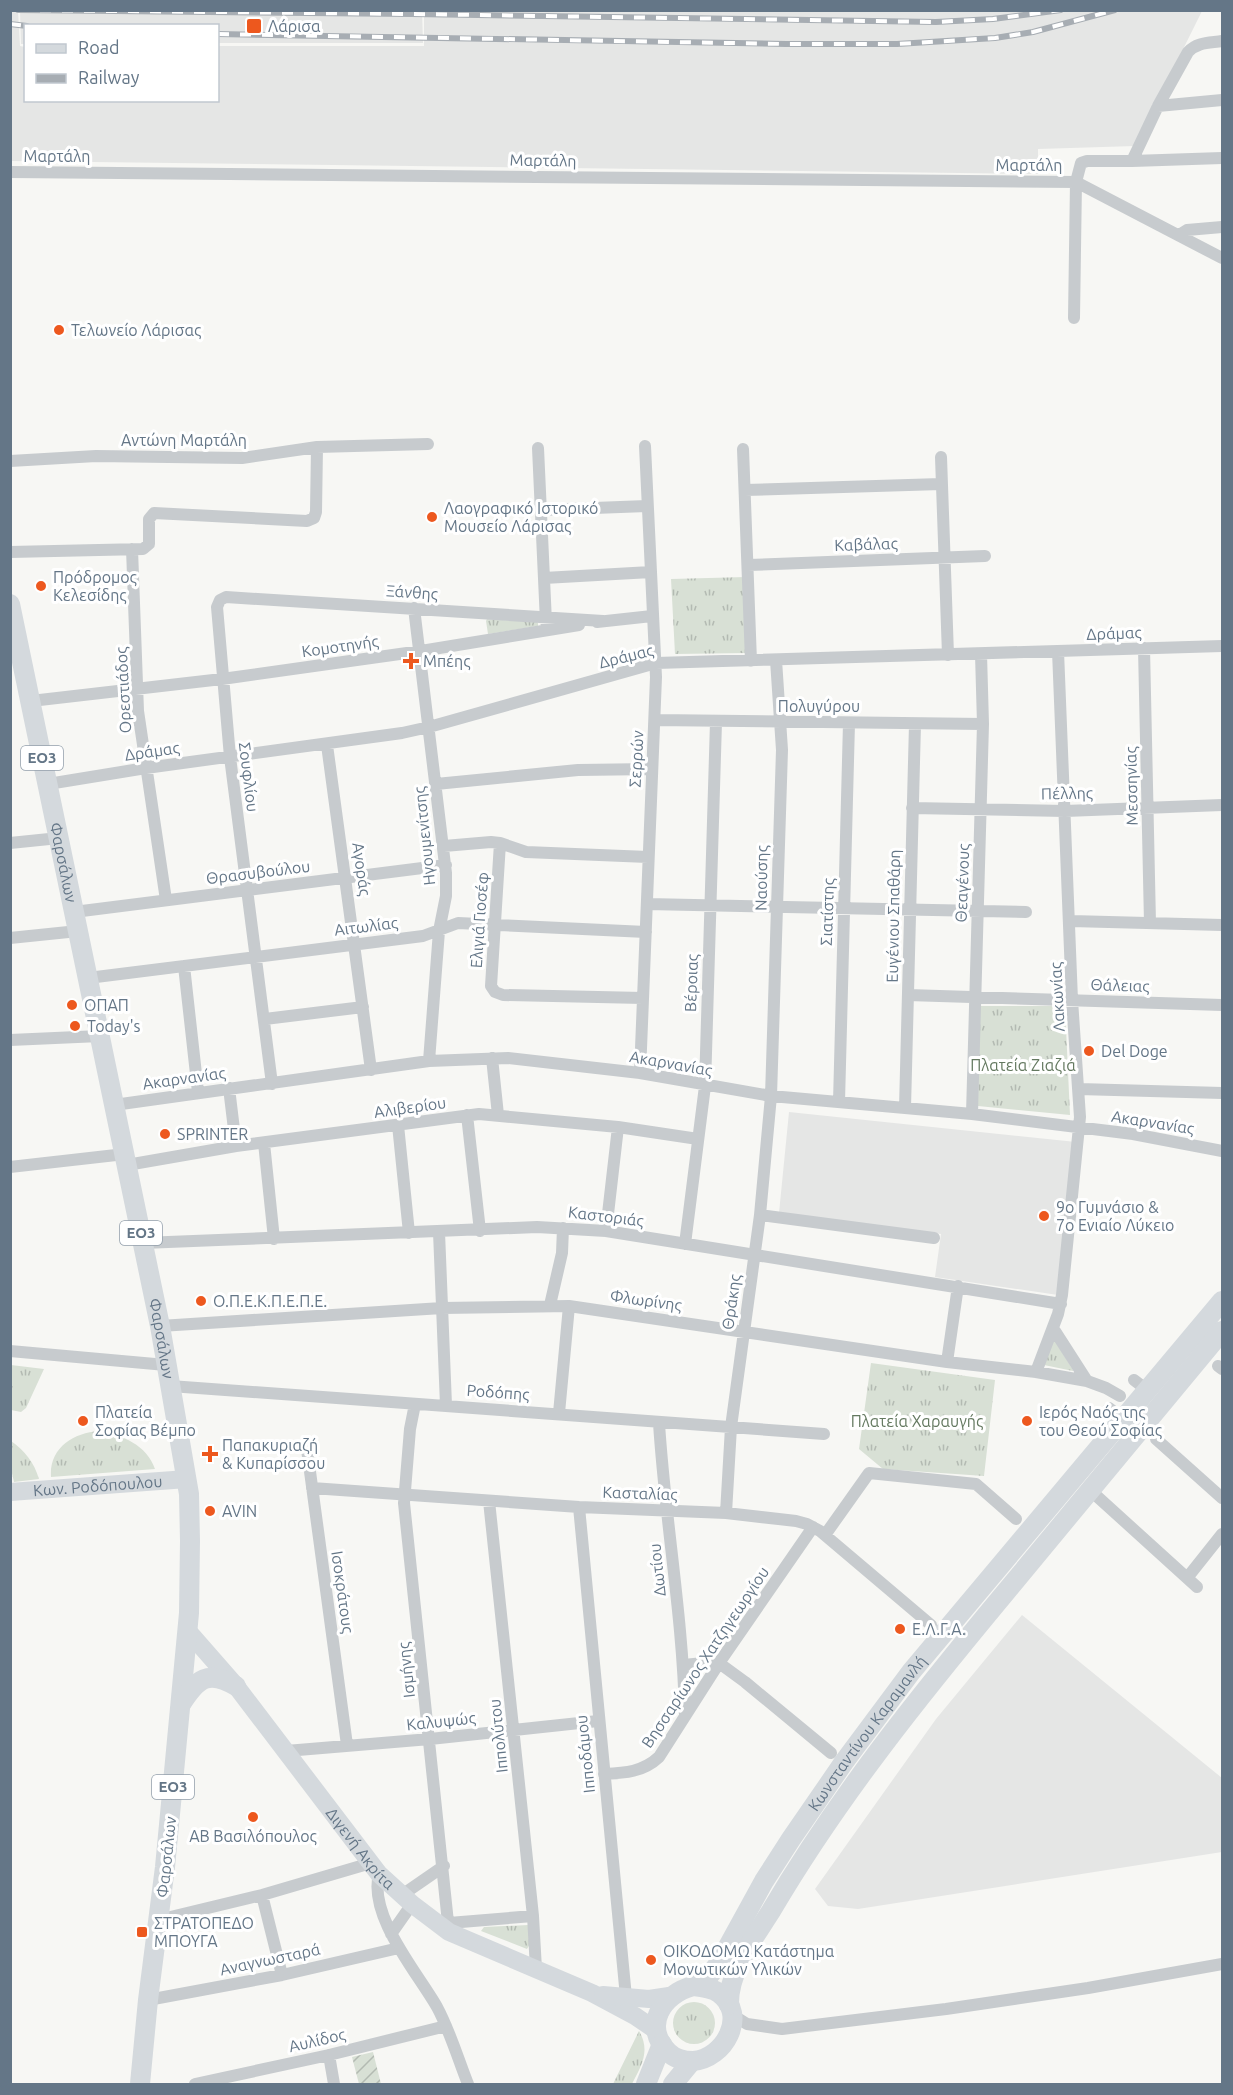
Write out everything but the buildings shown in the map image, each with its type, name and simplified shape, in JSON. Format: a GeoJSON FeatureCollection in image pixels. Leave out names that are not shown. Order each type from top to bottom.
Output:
{"type":"FeatureCollection","features":[{"type":"Feature","properties":{"kind":"main road","name":"Φαρσάλων"},"geometry":{"type":"LineString","coordinates":[[10,604],[160,1326],[187,1479],[190,1541],[187,1630],[165,1867],[140,2085]]}},
{"type":"Feature","properties":{"kind":"main road","name":"Κωνσταντίνου Καραμανλή"},"geometry":{"type":"LineString","coordinates":[[693,1986],[708,1976],[719,1962],[764,1881],[791,1839],[904,1681],[1116,1414],[1222,1301]]}},
{"type":"Feature","properties":{"kind":"main road","name":"Κωνσταντίνου Καραμανλή"},"geometry":{"type":"LineString","coordinates":[[730,2009],[729,1992],[736,1972],[789,1881],[857,1781],[930,1684],[1096,1496],[1222,1331]]}},
{"type":"Feature","properties":{"kind":"main road","name":"Κων. Ροδόπουλου"},"geometry":{"type":"LineString","coordinates":[[10,1492],[187,1479]]}},
{"type":"Feature","properties":{"kind":"main road","name":"Διγενή Ακρίτα"},"geometry":{"type":"LineString","coordinates":[[187,1630],[236,1686],[375,1868],[407,1900],[449,1928],[592,1993],[630,2013],[660,2037]]}},
{"type":"Feature","properties":{"kind":"main road"},"geometry":{"type":"LineString","coordinates":[[180,1706],[203,1679],[216,1676],[236,1686]]}},
{"type":"Feature","properties":{"kind":"main road"},"geometry":{"type":"LineString","coordinates":[[646,2085],[660,2037],[659,2011],[669,1996],[693,1986],[711,1989],[718,1993],[730,2009],[731,2027],[726,2041],[712,2056],[692,2061],[675,2057],[660,2037]]}},
{"type":"Feature","properties":{"kind":"main road","name":"Διγενή Ακρίτα"},"geometry":{"type":"LineString","coordinates":[[592,1993],[649,1999],[669,1996]]}},
{"type":"Feature","properties":{"kind":"main road"},"geometry":{"type":"LineString","coordinates":[[673,2085],[692,2061]]}},
{"type":"Feature","properties":{"kind":"street"},"geometry":{"type":"LineString","coordinates":[[1132,161],[1158,106],[1188,52],[1193,46],[1222,41]]}},
{"type":"Feature","properties":{"kind":"street"},"geometry":{"type":"LineString","coordinates":[[1158,106],[1222,100]]}},
{"type":"Feature","properties":{"kind":"street"},"geometry":{"type":"LineString","coordinates":[[1074,318],[1076,182],[1081,163],[1222,158]]}},
{"type":"Feature","properties":{"kind":"street","name":"Μαρτάλη"},"geometry":{"type":"LineString","coordinates":[[10,172],[1076,182]]}},
{"type":"Feature","properties":{"kind":"street"},"geometry":{"type":"LineString","coordinates":[[1076,182],[1222,258]]}},
{"type":"Feature","properties":{"kind":"street"},"geometry":{"type":"LineString","coordinates":[[1179,235],[1187,230],[1222,227]]}},
{"type":"Feature","properties":{"kind":"street","name":"Αντώνη Μαρτάλη"},"geometry":{"type":"LineString","coordinates":[[10,461],[96,456],[242,458],[317,447],[428,444]]}},
{"type":"Feature","properties":{"kind":"street","name":"Σερρών"},"geometry":{"type":"LineString","coordinates":[[640,1073],[656,663],[645,446]]}},
{"type":"Feature","properties":{"kind":"street"},"geometry":{"type":"LineString","coordinates":[[10,552],[143,549],[148,544],[149,519],[154,513],[308,521],[314,518],[316,512],[317,447]]}},
{"type":"Feature","properties":{"kind":"street"},"geometry":{"type":"LineString","coordinates":[[538,448],[546,623]]}},
{"type":"Feature","properties":{"kind":"street"},"geometry":{"type":"LineString","coordinates":[[743,450],[751,661]]}},
{"type":"Feature","properties":{"kind":"street"},"geometry":{"type":"LineString","coordinates":[[941,457],[948,655]]}},
{"type":"Feature","properties":{"kind":"street"},"geometry":{"type":"LineString","coordinates":[[745,490],[941,484]]}},
{"type":"Feature","properties":{"kind":"street"},"geometry":{"type":"LineString","coordinates":[[541,510],[647,506]]}},
{"type":"Feature","properties":{"kind":"street","name":"Ορεστιάδος"},"geometry":{"type":"LineString","coordinates":[[132,549],[138,711],[166,900]]}},
{"type":"Feature","properties":{"kind":"street","name":"Καβάλας"},"geometry":{"type":"LineString","coordinates":[[748,566],[985,556]]}},
{"type":"Feature","properties":{"kind":"street"},"geometry":{"type":"LineString","coordinates":[[544,578],[651,572]]}},
{"type":"Feature","properties":{"kind":"street","name":"Ξάνθης"},"geometry":{"type":"LineString","coordinates":[[220,600],[226,597],[414,608],[546,623]]}},
{"type":"Feature","properties":{"kind":"street","name":"Σουφλίου"},"geometry":{"type":"LineString","coordinates":[[220,600],[217,607],[230,757],[272,1084]]}},
{"type":"Feature","properties":{"kind":"street","name":"Ηγουμενίτσης"},"geometry":{"type":"LineString","coordinates":[[414,608],[446,865],[446,896],[439,931],[429,1061]]}},
{"type":"Feature","properties":{"kind":"street","name":"Κομοτηνής"},"geometry":{"type":"LineString","coordinates":[[31,701],[222,679],[421,651],[546,623],[652,616]]}},
{"type":"Feature","properties":{"kind":"street","name":"Δράμας"},"geometry":{"type":"LineString","coordinates":[[48,784],[146,768],[327,745],[429,728],[656,663],[1222,645]]}},
{"type":"Feature","properties":{"kind":"street","name":"Μεσσηνίας"},"geometry":{"type":"LineString","coordinates":[[1144,648],[1150,923]]}},
{"type":"Feature","properties":{"kind":"street","name":"Λακωνίας"},"geometry":{"type":"LineString","coordinates":[[1036,1372],[1061,1304],[1080,1128],[1072,1000],[1071,921],[1058,651]]}},
{"type":"Feature","properties":{"kind":"street","name":"Θεαγένους"},"geometry":{"type":"LineString","coordinates":[[972,1114],[983,724],[981,654]]}},
{"type":"Feature","properties":{"kind":"street","name":"Ναούσης"},"geometry":{"type":"LineString","coordinates":[[771,1096],[781,723],[776,660]]}},
{"type":"Feature","properties":{"kind":"street","name":"Πολυγύρου"},"geometry":{"type":"LineString","coordinates":[[655,720],[983,724]]}},
{"type":"Feature","properties":{"kind":"street","name":"Βέροιας"},"geometry":{"type":"LineString","coordinates":[[685,1244],[705,1086],[716,722]]}},
{"type":"Feature","properties":{"kind":"street","name":"Σιατίστης"},"geometry":{"type":"LineString","coordinates":[[838,1102],[849,723]]}},
{"type":"Feature","properties":{"kind":"street","name":"Ευγένιου Σπαθάρη"},"geometry":{"type":"LineString","coordinates":[[905,1108],[915,724]]}},
{"type":"Feature","properties":{"kind":"street","name":"Αγοράς"},"geometry":{"type":"LineString","coordinates":[[327,745],[371,1070]]}},
{"type":"Feature","properties":{"kind":"street"},"geometry":{"type":"LineString","coordinates":[[436,784],[578,770],[652,769]]}},
{"type":"Feature","properties":{"kind":"street","name":"Πέλλης"},"geometry":{"type":"LineString","coordinates":[[912,808],[1065,811],[1222,805]]}},
{"type":"Feature","properties":{"kind":"street"},"geometry":{"type":"LineString","coordinates":[[10,843],[59,838]]}},
{"type":"Feature","properties":{"kind":"street"},"geometry":{"type":"LineString","coordinates":[[444,846],[500,843],[526,852],[648,857]]}},
{"type":"Feature","properties":{"kind":"street","name":"Ελιγιά Γιοσέφ"},"geometry":{"type":"LineString","coordinates":[[500,843],[491,986],[495,992],[503,995],[643,998]]}},
{"type":"Feature","properties":{"kind":"street","name":"Θρασυβούλου"},"geometry":{"type":"LineString","coordinates":[[74,912],[446,865]]}},
{"type":"Feature","properties":{"kind":"street"},"geometry":{"type":"LineString","coordinates":[[647,904],[1026,912]]}},
{"type":"Feature","properties":{"kind":"street"},"geometry":{"type":"LineString","coordinates":[[1071,921],[1222,925]]}},
{"type":"Feature","properties":{"kind":"street","name":"Αιτωλίας"},"geometry":{"type":"LineString","coordinates":[[88,978],[423,936],[458,923],[646,932]]}},
{"type":"Feature","properties":{"kind":"street"},"geometry":{"type":"LineString","coordinates":[[10,938],[78,931]]}},
{"type":"Feature","properties":{"kind":"street"},"geometry":{"type":"LineString","coordinates":[[184,966],[198,1092]]}},
{"type":"Feature","properties":{"kind":"street","name":"Θάλειας"},"geometry":{"type":"LineString","coordinates":[[908,995],[1222,1005]]}},
{"type":"Feature","properties":{"kind":"street"},"geometry":{"type":"LineString","coordinates":[[265,1019],[363,1007]]}},
{"type":"Feature","properties":{"kind":"street"},"geometry":{"type":"LineString","coordinates":[[10,1041],[100,1036]]}},
{"type":"Feature","properties":{"kind":"street"},"geometry":{"type":"LineString","coordinates":[[492,1058],[498,1115]]}},
{"type":"Feature","properties":{"kind":"street","name":"Ακαρνανίας"},"geometry":{"type":"LineString","coordinates":[[114,1105],[429,1061],[492,1058],[640,1073],[771,1096],[972,1114],[1157,1137],[1222,1151]]}},
{"type":"Feature","properties":{"kind":"street"},"geometry":{"type":"LineString","coordinates":[[229,1088],[236,1146]]}},
{"type":"Feature","properties":{"kind":"street"},"geometry":{"type":"LineString","coordinates":[[1079,1089],[1222,1093]]}},
{"type":"Feature","properties":{"kind":"street","name":"Θράκης"},"geometry":{"type":"LineString","coordinates":[[726,1513],[731,1427],[760,1215],[771,1096]]}},
{"type":"Feature","properties":{"kind":"street"},"geometry":{"type":"LineString","coordinates":[[467,1115],[480,1230]]}},
{"type":"Feature","properties":{"kind":"street","name":"Αλιβερίου"},"geometry":{"type":"LineString","coordinates":[[10,1167],[126,1160],[467,1115],[498,1115],[618,1127],[698,1139]]}},
{"type":"Feature","properties":{"kind":"street"},"geometry":{"type":"LineString","coordinates":[[399,1125],[409,1233]]}},
{"type":"Feature","properties":{"kind":"street"},"geometry":{"type":"LineString","coordinates":[[606,1231],[618,1127]]}},
{"type":"Feature","properties":{"kind":"street"},"geometry":{"type":"LineString","coordinates":[[264,1143],[274,1239]]}},
{"type":"Feature","properties":{"kind":"street"},"geometry":{"type":"LineString","coordinates":[[760,1215],[934,1238]]}},
{"type":"Feature","properties":{"kind":"street","name":"Καστοριάς"},"geometry":{"type":"LineString","coordinates":[[143,1243],[537,1227],[563,1228],[606,1231],[1061,1304]]}},
{"type":"Feature","properties":{"kind":"street"},"geometry":{"type":"LineString","coordinates":[[550,1305],[562,1253],[563,1228]]}},
{"type":"Feature","properties":{"kind":"street"},"geometry":{"type":"LineString","coordinates":[[439,1232],[446,1405]]}},
{"type":"Feature","properties":{"kind":"street"},"geometry":{"type":"LineString","coordinates":[[947,1362],[958,1287]]}},
{"type":"Feature","properties":{"kind":"street"},"geometry":{"type":"LineString","coordinates":[[560,1413],[569,1306]]}},
{"type":"Feature","properties":{"kind":"street","name":"Φλωρίνης"},"geometry":{"type":"LineString","coordinates":[[160,1326],[442,1308],[569,1306],[947,1362],[1036,1372],[1087,1381],[1120,1396]]}},
{"type":"Feature","properties":{"kind":"street"},"geometry":{"type":"LineString","coordinates":[[1053,1328],[1087,1381]]}},
{"type":"Feature","properties":{"kind":"street"},"geometry":{"type":"LineString","coordinates":[[10,1351],[166,1365]]}},
{"type":"Feature","properties":{"kind":"street","name":"Ροδόπης"},"geometry":{"type":"LineString","coordinates":[[170,1386],[824,1434]]}},
{"type":"Feature","properties":{"kind":"street","name":"Ισμήνης"},"geometry":{"type":"LineString","coordinates":[[415,1404],[410,1429],[404,1494],[449,1928]]}},
{"type":"Feature","properties":{"kind":"street","name":"Δωτίου"},"geometry":{"type":"LineString","coordinates":[[659,1423],[684,1665],[685,1714]]}},
{"type":"Feature","properties":{"kind":"street"},"geometry":{"type":"LineString","coordinates":[[1156,1439],[1222,1498]]}},
{"type":"Feature","properties":{"kind":"street","name":"Ισοκράτους"},"geometry":{"type":"LineString","coordinates":[[306,1442],[347,1745]]}},
{"type":"Feature","properties":{"kind":"street"},"geometry":{"type":"LineString","coordinates":[[825,1535],[869,1473],[976,1484],[1016,1519]]}},
{"type":"Feature","properties":{"kind":"street","name":"Κασταλίας"},"geometry":{"type":"LineString","coordinates":[[312,1488],[579,1507],[726,1513],[796,1521],[813,1527],[825,1535],[931,1625]]}},
{"type":"Feature","properties":{"kind":"street"},"geometry":{"type":"LineString","coordinates":[[1096,1496],[1197,1587]]}},
{"type":"Feature","properties":{"kind":"street","name":"Ιππολύτου"},"geometry":{"type":"LineString","coordinates":[[489,1501],[533,1916],[536,1969]]}},
{"type":"Feature","properties":{"kind":"street","name":"Ιπποδάμου"},"geometry":{"type":"LineString","coordinates":[[579,1507],[626,1997]]}},
{"type":"Feature","properties":{"kind":"street","name":"Βησσαρίωνος Χατζηγεωργίου"},"geometry":{"type":"LineString","coordinates":[[604,1774],[637,1771],[653,1763],[659,1757],[719,1663],[813,1527]]}},
{"type":"Feature","properties":{"kind":"street"},"geometry":{"type":"LineString","coordinates":[[1191,1573],[1222,1534]]}},
{"type":"Feature","properties":{"kind":"street"},"geometry":{"type":"LineString","coordinates":[[684,1665],[719,1663],[831,1753]]}},
{"type":"Feature","properties":{"kind":"street","name":"Καλυψώς"},"geometry":{"type":"LineString","coordinates":[[286,1751],[430,1739],[598,1721]]}},
{"type":"Feature","properties":{"kind":"street"},"geometry":{"type":"LineString","coordinates":[[391,1934],[407,1900],[444,1866]]}},
{"type":"Feature","properties":{"kind":"street"},"geometry":{"type":"LineString","coordinates":[[158,1920],[375,1868],[379,1900],[391,1934],[436,2006],[468,2085]]}},
{"type":"Feature","properties":{"kind":"street"},"geometry":{"type":"LineString","coordinates":[[262,1894],[282,1975]]}},
{"type":"Feature","properties":{"kind":"street"},"geometry":{"type":"LineString","coordinates":[[449,1928],[533,1916]]}},
{"type":"Feature","properties":{"kind":"street","name":"Αναγνωσταρά"},"geometry":{"type":"LineString","coordinates":[[148,2000],[282,1975],[399,1948]]}},
{"type":"Feature","properties":{"kind":"street"},"geometry":{"type":"LineString","coordinates":[[730,2009],[747,2024],[782,2029],[946,2009],[1088,1988],[1222,1964]]}},
{"type":"Feature","properties":{"kind":"street","name":"Αυλίδος"},"geometry":{"type":"LineString","coordinates":[[195,2085],[446,2026]]}},
{"type":"Feature","properties":{"kind":"street"},"geometry":{"type":"LineString","coordinates":[[726,2041],[738,2031],[762,2026]]}},
{"type":"Feature","properties":{"kind":"street"},"geometry":{"type":"LineString","coordinates":[[329,2055],[334,2085]]}},
{"type":"Feature","properties":{"kind":"shaded area"},"geometry":{"type":"Polygon","coordinates":[[[11,11],[18,11],[20,46],[24,47],[24,102],[219,102],[219,46],[424,46],[424,11],[1202,11],[1135,146],[1038,149],[1038,174],[11,161],[11,11]]]}},
{"type":"Feature","properties":{"kind":"shaded area"},"geometry":{"type":"Polygon","coordinates":[[[20,11],[422,11],[423,43],[219,43],[219,24],[24,24],[24,44],[21,44],[20,11]]]}},
{"type":"Feature","properties":{"kind":"shaded area"},"geometry":{"type":"Polygon","coordinates":[[[789,1112],[1076,1142],[1058,1295],[935,1277],[941,1234],[779,1213],[789,1112]]]}},
{"type":"Feature","properties":{"kind":"shaded area"},"geometry":{"type":"Polygon","coordinates":[[[1022,1615],[1222,1778],[1222,1852],[858,1909],[828,1906],[815,1889],[936,1719],[1022,1615]]]}},
{"type":"Feature","properties":{"kind":"green space"},"geometry":{"type":"Polygon","coordinates":[[[746,577],[748,653],[675,654],[671,579],[746,577]]]}},
{"type":"Feature","properties":{"kind":"green space"},"geometry":{"type":"Polygon","coordinates":[[[487,619],[537,622],[538,626],[488,634],[487,619]]]}},
{"type":"Feature","properties":{"kind":"green space","name":"Πλατεία Ζιαζιά"},"geometry":{"type":"Polygon","coordinates":[[[979,1006],[1065,1006],[1070,1115],[978,1106],[979,1006]]]}},
{"type":"Feature","properties":{"kind":"green space"},"geometry":{"type":"Polygon","coordinates":[[[1054,1339],[1073,1370],[1073,1371],[1044,1365],[1054,1339]]]}},
{"type":"Feature","properties":{"kind":"green space","name":"Πλατεία Χαραυγής"},"geometry":{"type":"Polygon","coordinates":[[[871,1363],[995,1380],[984,1476],[883,1469],[859,1449],[871,1363]]]}},
{"type":"Feature","properties":{"kind":"green space"},"geometry":{"type":"Polygon","coordinates":[[[11,1365],[44,1369],[26,1408],[21,1412],[11,1410],[11,1365]]]}},
{"type":"Feature","properties":{"kind":"green space"},"geometry":{"type":"Polygon","coordinates":[[[99,1431],[133,1442],[146,1454],[155,1469],[51,1477],[54,1458],[64,1444],[80,1435],[99,1431]]]}},
{"type":"Feature","properties":{"kind":"green space"},"geometry":{"type":"Polygon","coordinates":[[[11,1441],[28,1457],[39,1479],[14,1482],[11,1469],[11,1441]]]}},
{"type":"Feature","properties":{"kind":"green space"},"geometry":{"type":"Polygon","coordinates":[[[528,1925],[530,1944],[527,1949],[481,1931],[484,1927],[528,1925]]]}},
{"type":"Feature","properties":{"kind":"green space"},"geometry":{"type":"Polygon","coordinates":[[[694,2002],[709,2008],[715,2023],[709,2038],[694,2044],[679,2038],[673,2023],[679,2008],[694,2002]]]}},
{"type":"Feature","properties":{"kind":"green space"},"geometry":{"type":"Polygon","coordinates":[[[639,2031],[643,2038],[644,2052],[639,2071],[632,2084],[613,2084],[639,2031]]]}},
{"type":"Feature","properties":{"kind":"green space"},"geometry":{"type":"Polygon","coordinates":[[[373,2052],[381,2084],[359,2084],[352,2057],[373,2052]]]}},
{"type":"Feature","properties":{"kind":"railway"},"geometry":{"type":"LineString","coordinates":[[18,10],[936,22],[993,19],[1061,10]]}},
{"type":"Feature","properties":{"kind":"railway"},"geometry":{"type":"LineString","coordinates":[[219,34],[897,44],[995,38],[1033,32],[1115,10]]}},
{"type":"Feature","properties":{"kind":"railway"},"geometry":{"type":"LineString","coordinates":[[10,24],[24,26]]}},
{"type":"Feature","properties":{"kind":"place","name":"Λάρισα"},"geometry":{"type":"Point","coordinates":[254,26]}},
{"type":"Feature","properties":{"kind":"place","name":"Τελωνείο Λάρισας"},"geometry":{"type":"Point","coordinates":[59,330]}},
{"type":"Feature","properties":{"kind":"place","name":"Λαογραφικό Ιστορικό Μουσείο Λάρισας"},"geometry":{"type":"Point","coordinates":[432,517]}},
{"type":"Feature","properties":{"kind":"place","name":"Πρόδρομος Κελεσίδης"},"geometry":{"type":"Point","coordinates":[41,586]}},
{"type":"Feature","properties":{"kind":"place","name":"Μπέης"},"geometry":{"type":"Point","coordinates":[411,661]}},
{"type":"Feature","properties":{"kind":"place","name":"ΟΠΑΠ"},"geometry":{"type":"Point","coordinates":[72,1005]}},
{"type":"Feature","properties":{"kind":"place","name":"Today's"},"geometry":{"type":"Point","coordinates":[75,1026]}},
{"type":"Feature","properties":{"kind":"place","name":"Del Doge"},"geometry":{"type":"Point","coordinates":[1089,1051]}},
{"type":"Feature","properties":{"kind":"place","name":"SPRINTER"},"geometry":{"type":"Point","coordinates":[165,1134]}},
{"type":"Feature","properties":{"kind":"place","name":"9ο Γυμνάσιο & 7ο Ενιαίο Λύκειο"},"geometry":{"type":"Point","coordinates":[1044,1216]}},
{"type":"Feature","properties":{"kind":"place","name":"Ο.Π.Ε.Κ.Π.Ε.Π.Ε."},"geometry":{"type":"Point","coordinates":[201,1301]}},
{"type":"Feature","properties":{"kind":"place","name":"Πλατεία Σοφίας Βέμπο"},"geometry":{"type":"Point","coordinates":[83,1421]}},
{"type":"Feature","properties":{"kind":"place","name":"Ιερός Ναός της του Θεού Σοφίας"},"geometry":{"type":"Point","coordinates":[1027,1421]}},
{"type":"Feature","properties":{"kind":"place","name":"Παπακυριαζή & Κυπαρίσσου"},"geometry":{"type":"Point","coordinates":[210,1454]}},
{"type":"Feature","properties":{"kind":"place","name":"AVIN"},"geometry":{"type":"Point","coordinates":[210,1511]}},
{"type":"Feature","properties":{"kind":"place","name":"Ε.Λ.Γ.Α."},"geometry":{"type":"Point","coordinates":[900,1629]}},
{"type":"Feature","properties":{"kind":"place","name":"ΑΒ Βασιλόπουλος"},"geometry":{"type":"Point","coordinates":[253,1817]}},
{"type":"Feature","properties":{"kind":"place","name":"ΣΤΡΑΤΟΠΕΔΟ ΜΠΟΥΓΑ"},"geometry":{"type":"Point","coordinates":[142,1932]}},
{"type":"Feature","properties":{"kind":"place","name":"ΟΙΚΟΔΟΜΩ Κατάστημα Μονωτικών Υλικών"},"geometry":{"type":"Point","coordinates":[651,1960]}}]}
